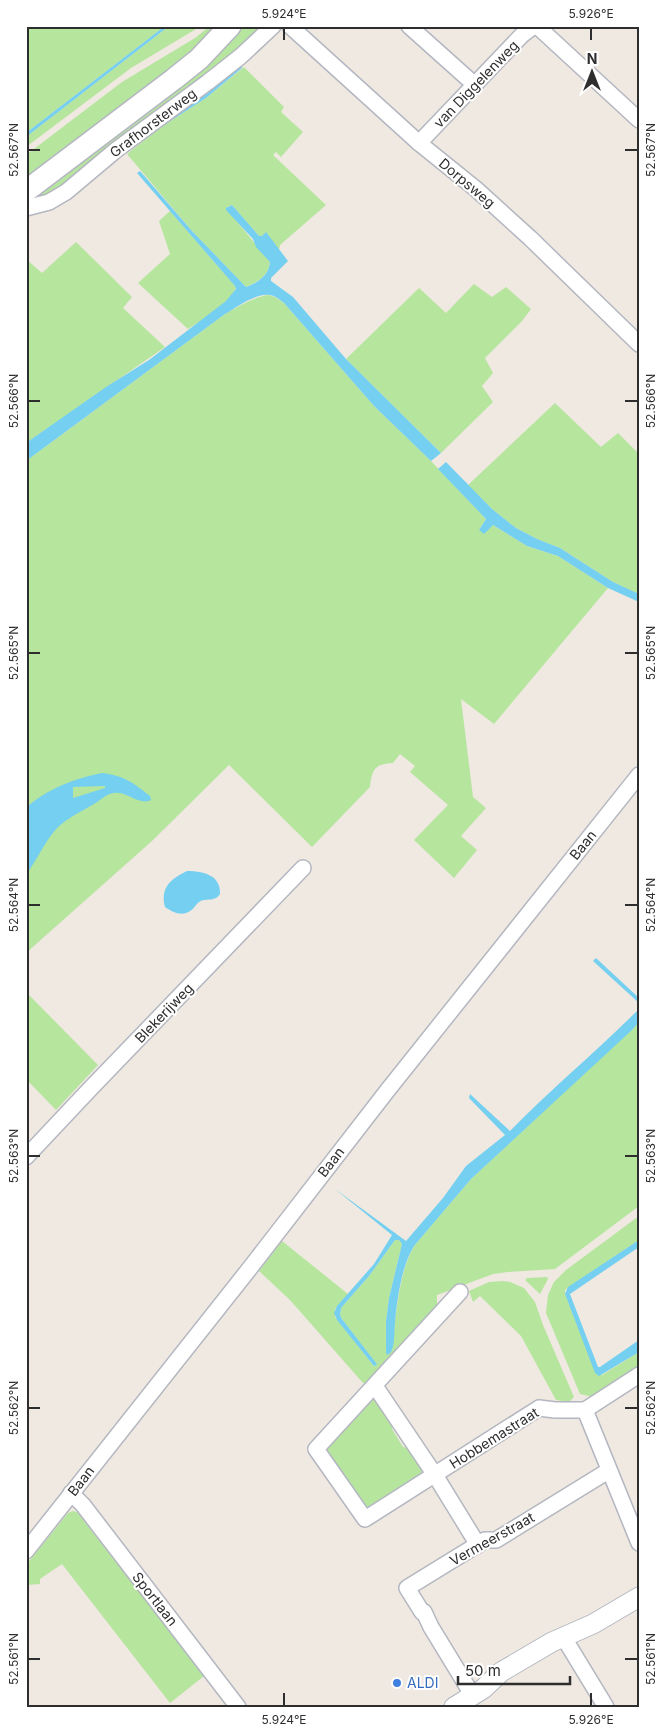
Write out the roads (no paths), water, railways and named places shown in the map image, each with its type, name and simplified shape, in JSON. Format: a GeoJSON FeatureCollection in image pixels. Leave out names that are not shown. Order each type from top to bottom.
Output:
{"type":"FeatureCollection","features":[{"type":"Feature","properties":{"kind":"main road","name":"Grafhorsterweg"},"geometry":{"type":"LineString","coordinates":[[26,191],[199,59],[230,26]]}},
{"type":"Feature","properties":{"kind":"street","name":"Grafhorsterweg"},"geometry":{"type":"LineString","coordinates":[[26,208],[49,202],[66,192],[116,150],[241,56],[273,26]]}},
{"type":"Feature","properties":{"kind":"street","name":"Dorpsweg"},"geometry":{"type":"LineString","coordinates":[[290,26],[419,143],[476,189],[530,238],[639,344]]}},
{"type":"Feature","properties":{"kind":"street"},"geometry":{"type":"LineString","coordinates":[[409,26],[475,84]]}},
{"type":"Feature","properties":{"kind":"street","name":"van Diggelenweg"},"geometry":{"type":"LineString","coordinates":[[419,143],[522,36],[536,26]]}},
{"type":"Feature","properties":{"kind":"street"},"geometry":{"type":"LineString","coordinates":[[536,26],[639,120]]}},
{"type":"Feature","properties":{"kind":"street","name":"Baan"},"geometry":{"type":"LineString","coordinates":[[26,1551],[250,1268],[393,1083],[639,776]]}},
{"type":"Feature","properties":{"kind":"street","name":"Blekerijweg"},"geometry":{"type":"LineString","coordinates":[[26,1157],[303,868]]}},
{"type":"Feature","properties":{"kind":"street","name":"Hobbemastraat"},"geometry":{"type":"LineString","coordinates":[[460,1292],[316,1448],[365,1519],[538,1408],[584,1410]]}},
{"type":"Feature","properties":{"kind":"street"},"geometry":{"type":"LineString","coordinates":[[639,1375],[584,1410],[639,1543]]}},
{"type":"Feature","properties":{"kind":"street","name":"Hobbemastraat"},"geometry":{"type":"LineString","coordinates":[[375,1386],[435,1475],[478,1545]]}},
{"type":"Feature","properties":{"kind":"street","name":"Vermeerstraat"},"geometry":{"type":"LineString","coordinates":[[469,1689],[431,1627],[424,1612],[422,1612],[407,1588],[485,1540],[496,1540],[608,1471]]}},
{"type":"Feature","properties":{"kind":"street","name":"Sportlaan"},"geometry":{"type":"LineString","coordinates":[[71,1493],[83,1505],[238,1707]]}},
{"type":"Feature","properties":{"kind":"street"},"geometry":{"type":"LineString","coordinates":[[454,1707],[469,1689],[552,1642],[592,1624],[639,1597]]}},
{"type":"Feature","properties":{"kind":"street"},"geometry":{"type":"LineString","coordinates":[[564,1638],[606,1707]]}},
{"type":"Feature","properties":{"kind":"water"},"geometry":{"type":"Polygon","coordinates":[[[165,26],[169,26],[26,137],[26,133],[165,26]]]}},
{"type":"Feature","properties":{"kind":"water"},"geometry":{"type":"Polygon","coordinates":[[[240,66],[242,68],[206,98],[127,152],[125,151],[208,93],[240,66]]]}},
{"type":"Feature","properties":{"kind":"water"},"geometry":{"type":"Polygon","coordinates":[[[140,171],[192,231],[246,287],[265,275],[270,262],[226,208],[232,205],[259,236],[266,232],[288,261],[271,278],[271,281],[293,297],[346,359],[441,453],[431,461],[374,406],[284,303],[274,296],[264,295],[246,301],[225,314],[26,461],[26,443],[106,387],[149,360],[226,301],[236,289],[137,173],[140,171]]]}},
{"type":"Feature","properties":{"kind":"water"},"geometry":{"type":"Polygon","coordinates":[[[446,462],[492,509],[516,528],[560,548],[613,582],[639,594],[639,602],[608,588],[558,556],[527,546],[493,525],[484,534],[479,530],[486,519],[438,469],[446,462]]]}},
{"type":"Feature","properties":{"kind":"water"},"geometry":{"type":"Polygon","coordinates":[[[102,773],[123,778],[144,791],[150,796],[151,800],[142,801],[124,794],[111,794],[71,817],[49,837],[26,875],[26,808],[52,790],[102,773]],[[105,786],[73,787],[73,798],[105,788],[105,786]]]}},
{"type":"Feature","properties":{"kind":"water"},"geometry":{"type":"Polygon","coordinates":[[[187,871],[210,875],[218,882],[220,894],[213,899],[199,902],[187,913],[177,913],[165,907],[164,894],[168,884],[187,871]]]}},
{"type":"Feature","properties":{"kind":"water"},"geometry":{"type":"Polygon","coordinates":[[[596,958],[639,998],[639,1003],[593,961],[596,958]]]}},
{"type":"Feature","properties":{"kind":"water"},"geometry":{"type":"Polygon","coordinates":[[[639,1009],[639,1022],[632,1030],[471,1179],[414,1246],[406,1263],[401,1282],[394,1344],[390,1353],[387,1355],[386,1353],[386,1321],[389,1298],[402,1244],[399,1240],[395,1240],[369,1276],[341,1308],[340,1315],[342,1319],[376,1363],[377,1365],[374,1366],[337,1320],[334,1313],[337,1306],[374,1264],[392,1235],[335,1189],[406,1241],[443,1198],[466,1166],[505,1135],[469,1098],[470,1094],[510,1131],[639,1009]]]}},
{"type":"Feature","properties":{"kind":"water"},"geometry":{"type":"Polygon","coordinates":[[[639,1240],[639,1247],[570,1294],[598,1367],[639,1340],[639,1352],[599,1376],[595,1373],[565,1294],[568,1287],[639,1240]]]}},
{"type":"Feature","properties":{"kind":"place","name":"ALDI"},"geometry":{"type":"Point","coordinates":[397,1683]}}]}
